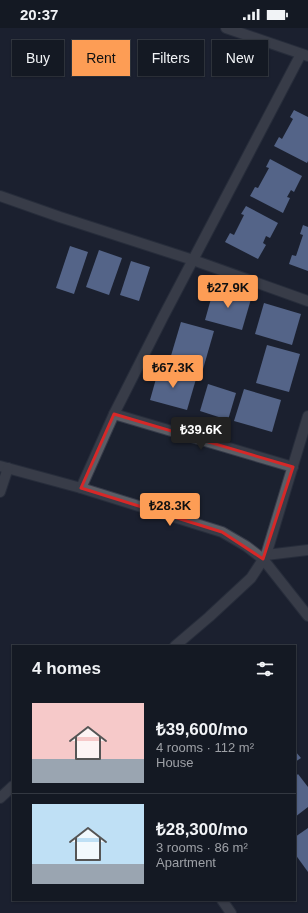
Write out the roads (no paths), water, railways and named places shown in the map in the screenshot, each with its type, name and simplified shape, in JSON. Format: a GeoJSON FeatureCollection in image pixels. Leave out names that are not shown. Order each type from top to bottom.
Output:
{"type":"FeatureCollection","features":[{"type":"Feature","properties":{"kind":"street"},"geometry":{"type":"LineString","coordinates":[[81,488],[114,414],[193,260],[304,55],[226,28]]}},
{"type":"Feature","properties":{"kind":"street"},"geometry":{"type":"LineString","coordinates":[[0,196],[193,260],[308,301]]}},
{"type":"Feature","properties":{"kind":"street"},"geometry":{"type":"LineString","coordinates":[[114,414],[293,467]]}},
{"type":"Feature","properties":{"kind":"street"},"geometry":{"type":"LineString","coordinates":[[176,645],[251,578],[264,557],[308,416]]}},
{"type":"Feature","properties":{"kind":"street"},"geometry":{"type":"LineString","coordinates":[[0,492],[4,467],[81,488],[222,532],[264,557],[308,616]]}},
{"type":"Feature","properties":{"kind":"street"},"geometry":{"type":"LineString","coordinates":[[264,557],[308,550]]}},
{"type":"Feature","properties":{"kind":"street"},"geometry":{"type":"LineString","coordinates":[[0,798],[12,787]]}},
{"type":"Feature","properties":{"kind":"street"},"geometry":{"type":"LineString","coordinates":[[223,901],[231,913]]}}]}
